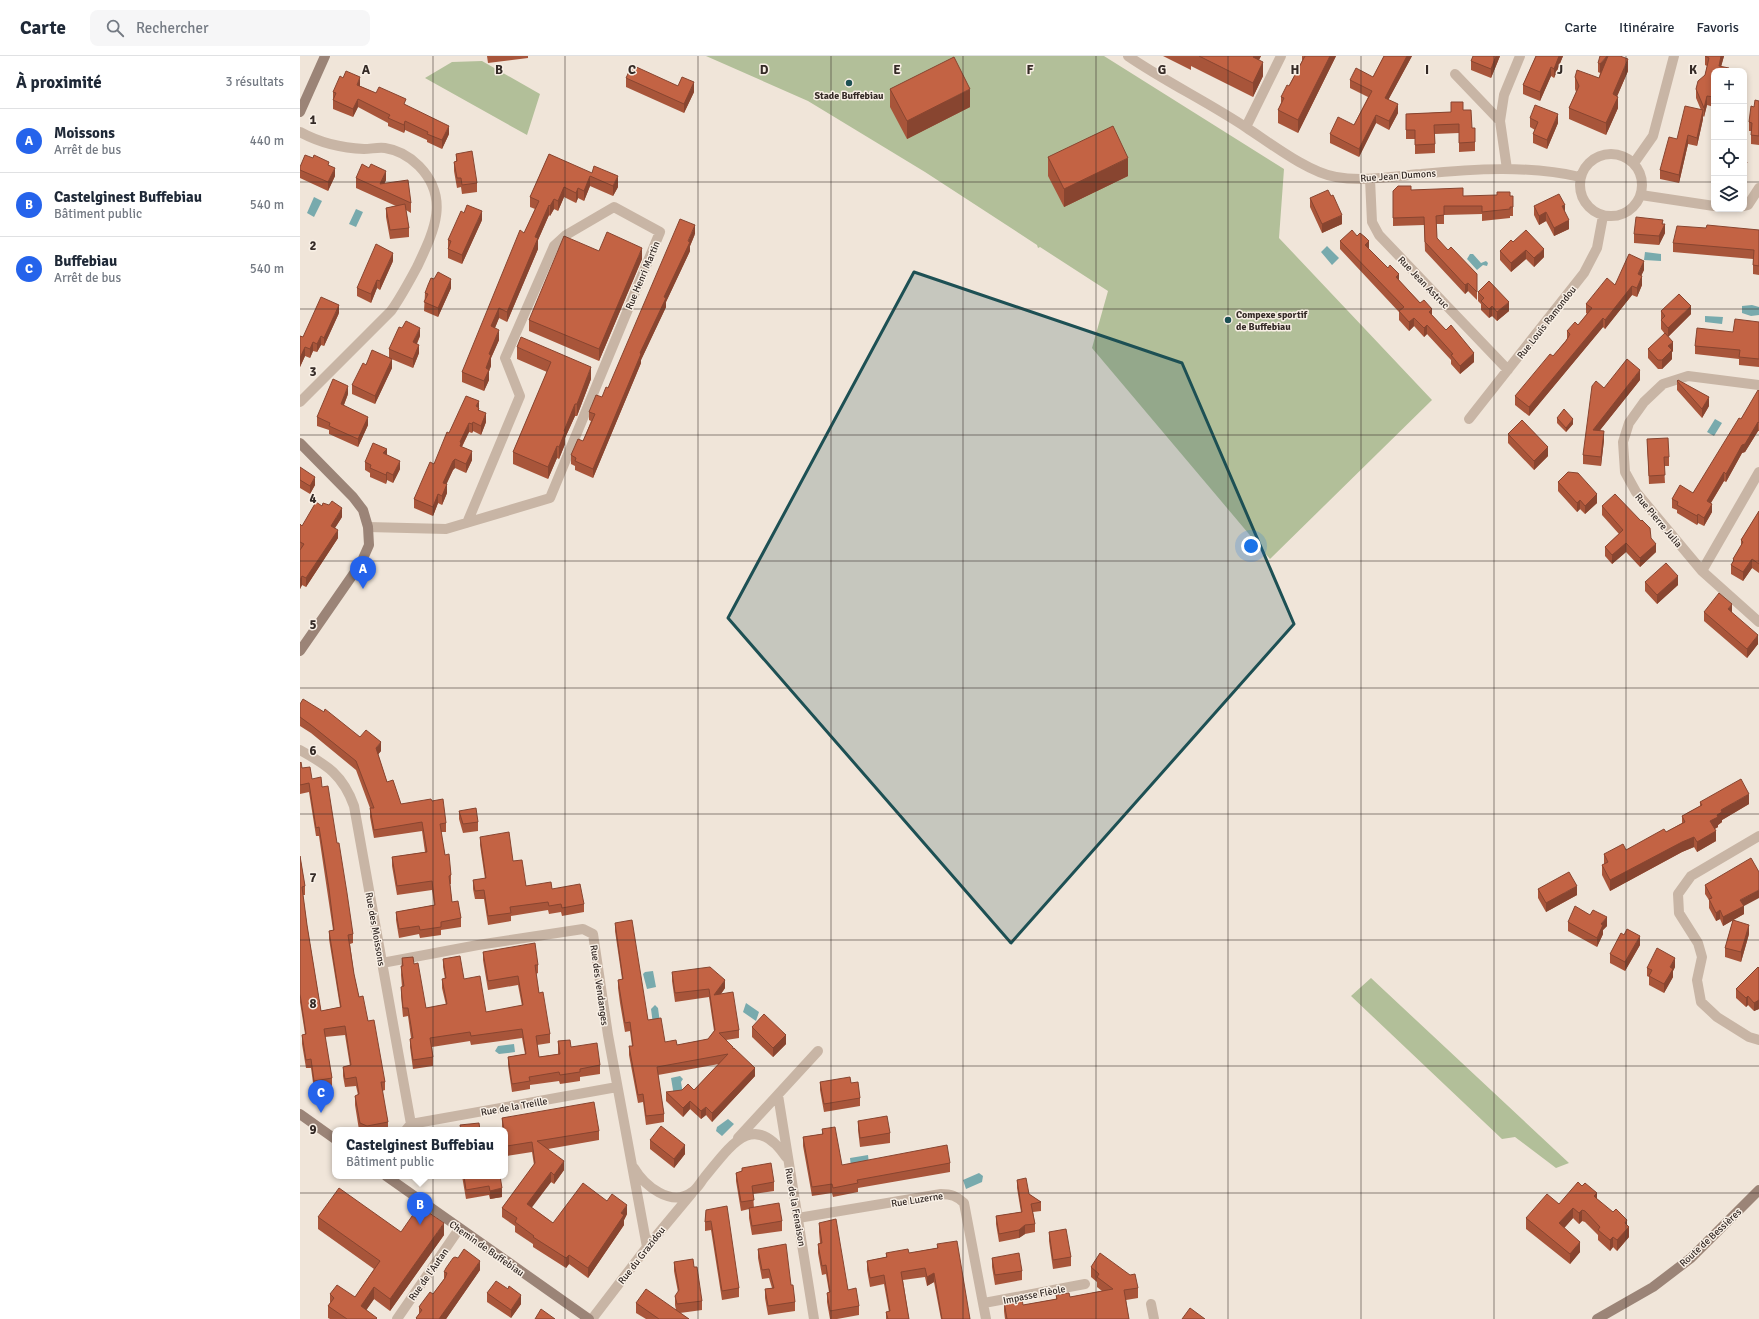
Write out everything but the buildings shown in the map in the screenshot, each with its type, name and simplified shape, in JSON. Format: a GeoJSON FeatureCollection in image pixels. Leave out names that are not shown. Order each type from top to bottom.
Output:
{"type":"FeatureCollection","features":[{"type":"Feature","properties":{"kind":"street"},"geometry":{"type":"LineString","coordinates":[[300,112],[325,56]]}},
{"type":"Feature","properties":{"kind":"street","name":"Rue Jean Dumons"},"geometry":{"type":"LineString","coordinates":[[1128,56],[1161,78],[1246,127],[1304,164],[1335,177],[1370,179],[1422,173],[1508,169],[1569,174],[1580,177]]}},
{"type":"Feature","properties":{"kind":"street"},"geometry":{"type":"LineString","coordinates":[[1246,127],[1280,56]]}},
{"type":"Feature","properties":{"kind":"street"},"geometry":{"type":"LineString","coordinates":[[1508,169],[1500,121],[1504,95],[1520,56]]}},
{"type":"Feature","properties":{"kind":"street"},"geometry":{"type":"LineString","coordinates":[[1634,163],[1652,136],[1674,56]]}},
{"type":"Feature","properties":{"kind":"street"},"geometry":{"type":"LineString","coordinates":[[1455,74],[1500,121]]}},
{"type":"Feature","properties":{"kind":"street"},"geometry":{"type":"LineString","coordinates":[[300,132],[338,147],[385,148],[402,153],[413,160],[423,170],[431,182],[436,196],[437,214],[434,230],[401,298],[391,311],[300,402]]}},
{"type":"Feature","properties":{"kind":"street"},"geometry":{"type":"LineString","coordinates":[[1603,154],[1619,155],[1634,163],[1640,172],[1642,183],[1641,195],[1635,205],[1626,212],[1615,216],[1604,216],[1594,212],[1587,205],[1579,187],[1580,177],[1585,167],[1593,159],[1603,154]]}},
{"type":"Feature","properties":{"kind":"street","name":"Rue Jean Astruc"},"geometry":{"type":"LineString","coordinates":[[1370,179],[1372,222],[1379,235],[1508,370]]}},
{"type":"Feature","properties":{"kind":"street"},"geometry":{"type":"LineString","coordinates":[[1747,205],[1759,188]]}},
{"type":"Feature","properties":{"kind":"street"},"geometry":{"type":"LineString","coordinates":[[1641,195],[1711,206]]}},
{"type":"Feature","properties":{"kind":"street","name":"Rue Henri Martin"},"geometry":{"type":"LineString","coordinates":[[368,527],[446,529],[468,523],[550,498],[660,232],[614,207],[566,235],[554,246],[505,358],[520,396],[468,523]]}},
{"type":"Feature","properties":{"kind":"street","name":"Rue Louis Ramondou"},"geometry":{"type":"LineString","coordinates":[[1469,419],[1584,273],[1597,248],[1604,216]]}},
{"type":"Feature","properties":{"kind":"street","name":"Rue Pierre Julia"},"geometry":{"type":"LineString","coordinates":[[1759,385],[1688,376],[1663,384],[1644,402],[1629,423],[1623,442],[1625,472],[1636,492],[1702,571],[1759,622]]}},
{"type":"Feature","properties":{"kind":"street"},"geometry":{"type":"LineString","coordinates":[[300,443],[353,496],[363,510],[368,527],[369,545],[361,563],[300,651]]}},
{"type":"Feature","properties":{"kind":"street"},"geometry":{"type":"LineString","coordinates":[[1702,571],[1759,472]]}},
{"type":"Feature","properties":{"kind":"street","name":"Rue des Moissons"},"geometry":{"type":"LineString","coordinates":[[300,750],[324,763],[340,778],[349,792],[354,806],[409,1127]]}},
{"type":"Feature","properties":{"kind":"street"},"geometry":{"type":"LineString","coordinates":[[1759,836],[1691,876],[1678,894],[1679,913],[1698,944],[1702,957],[1698,980],[1701,1002],[1717,1017],[1749,1037],[1759,1040]]}},
{"type":"Feature","properties":{"kind":"street","name":"Rue des Vendanges"},"geometry":{"type":"LineString","coordinates":[[382,963],[478,945],[583,929],[593,934],[617,1087],[647,1247]]}},
{"type":"Feature","properties":{"kind":"street","name":"Rue du Grazidou"},"geometry":{"type":"LineString","coordinates":[[590,1319],[647,1247],[734,1142],[818,1051]]}},
{"type":"Feature","properties":{"kind":"street","name":"Rue de la Treille"},"geometry":{"type":"LineString","coordinates":[[409,1127],[617,1087]]}},
{"type":"Feature","properties":{"kind":"street","name":"Rue de la Fenaison"},"geometry":{"type":"LineString","coordinates":[[778,1095],[814,1319]]}},
{"type":"Feature","properties":{"kind":"street"},"geometry":{"type":"LineString","coordinates":[[300,1114],[332,1137]]}},
{"type":"Feature","properties":{"kind":"street","name":"Rue du Grazidou"},"geometry":{"type":"LineString","coordinates":[[734,1142],[747,1135],[756,1134],[765,1137],[781,1150],[788,1160]]}},
{"type":"Feature","properties":{"kind":"street"},"geometry":{"type":"LineString","coordinates":[[632,1164],[641,1179],[663,1195],[673,1197],[692,1193]]}},
{"type":"Feature","properties":{"kind":"street","name":"Chemin de Buffebiau"},"geometry":{"type":"LineString","coordinates":[[390,1179],[459,1229],[590,1319]]}},
{"type":"Feature","properties":{"kind":"street","name":"Route de Bessières"},"geometry":{"type":"LineString","coordinates":[[1597,1319],[1653,1287],[1692,1258],[1759,1190]]}},
{"type":"Feature","properties":{"kind":"street","name":"Rue Luzerne"},"geometry":{"type":"LineString","coordinates":[[798,1218],[941,1194],[950,1194],[958,1197],[964,1203],[986,1319]]}},
{"type":"Feature","properties":{"kind":"street","name":"Rue de l'Autan"},"geometry":{"type":"LineString","coordinates":[[397,1319],[459,1229]]}},
{"type":"Feature","properties":{"kind":"street","name":"Impasse Flèole"},"geometry":{"type":"LineString","coordinates":[[984,1303],[1085,1284]]}},
{"type":"Feature","properties":{"kind":"street"},"geometry":{"type":"LineString","coordinates":[[1151,1304],[1154,1319]]}},
{"type":"Feature","properties":{"kind":"highlighted area"},"geometry":{"type":"Polygon","coordinates":[[[914,272],[1182,363],[1294,624],[1011,943],[728,618],[914,272]]]}},
{"type":"Feature","properties":{"kind":"green space","name":"Compexe sportif de Buffebiau"},"geometry":{"type":"Polygon","coordinates":[[[706,56],[1104,56],[1284,169],[1279,238],[1432,400],[1270,559],[1092,348],[1108,291],[1040,247],[1038,248],[1037,245],[925,172],[808,101],[706,56]]]}},
{"type":"Feature","properties":{"kind":"green space"},"geometry":{"type":"Polygon","coordinates":[[[482,61],[540,94],[527,135],[425,78],[452,62],[482,61]]]}},
{"type":"Feature","properties":{"kind":"green space"},"geometry":{"type":"Polygon","coordinates":[[[1371,978],[1569,1163],[1556,1168],[1515,1137],[1502,1139],[1351,996],[1371,978]]]}},
{"type":"Feature","properties":{"kind":"water"},"geometry":{"type":"Polygon","coordinates":[[[314,197],[322,201],[314,217],[307,213],[314,197]]]}},
{"type":"Feature","properties":{"kind":"water"},"geometry":{"type":"Polygon","coordinates":[[[356,209],[363,212],[356,227],[349,224],[356,209]]]}},
{"type":"Feature","properties":{"kind":"water"},"geometry":{"type":"Polygon","coordinates":[[[1327,246],[1339,258],[1332,265],[1321,252],[1327,246]]]}},
{"type":"Feature","properties":{"kind":"water"},"geometry":{"type":"Polygon","coordinates":[[[1645,252],[1661,254],[1661,261],[1644,260],[1645,252]]]}},
{"type":"Feature","properties":{"kind":"water"},"geometry":{"type":"Polygon","coordinates":[[[1470,254],[1473,254],[1481,263],[1486,261],[1488,263],[1487,266],[1483,265],[1477,270],[1467,259],[1470,254]]]}},
{"type":"Feature","properties":{"kind":"water"},"geometry":{"type":"Polygon","coordinates":[[[1752,305],[1759,307],[1759,315],[1751,316],[1742,313],[1742,306],[1752,305]]]}},
{"type":"Feature","properties":{"kind":"water"},"geometry":{"type":"Polygon","coordinates":[[[1705,316],[1723,317],[1722,324],[1705,322],[1705,316]]]}},
{"type":"Feature","properties":{"kind":"water"},"geometry":{"type":"Polygon","coordinates":[[[1715,419],[1722,423],[1714,436],[1707,432],[1715,419]]]}},
{"type":"Feature","properties":{"kind":"water"},"geometry":{"type":"Polygon","coordinates":[[[653,971],[656,987],[647,989],[643,974],[645,972],[653,971]]]}},
{"type":"Feature","properties":{"kind":"water"},"geometry":{"type":"Polygon","coordinates":[[[746,1003],[759,1012],[756,1021],[743,1012],[746,1003]]]}},
{"type":"Feature","properties":{"kind":"water"},"geometry":{"type":"Polygon","coordinates":[[[655,1005],[658,1008],[660,1023],[653,1024],[651,1009],[655,1005]]]}},
{"type":"Feature","properties":{"kind":"water"},"geometry":{"type":"Polygon","coordinates":[[[514,1044],[515,1052],[499,1054],[495,1051],[498,1046],[514,1044]]]}},
{"type":"Feature","properties":{"kind":"water"},"geometry":{"type":"Polygon","coordinates":[[[680,1076],[683,1079],[681,1082],[683,1094],[674,1096],[671,1078],[680,1076]]]}},
{"type":"Feature","properties":{"kind":"water"},"geometry":{"type":"Polygon","coordinates":[[[728,1119],[734,1124],[722,1136],[716,1131],[717,1127],[728,1119]]]}},
{"type":"Feature","properties":{"kind":"water"},"geometry":{"type":"Polygon","coordinates":[[[868,1155],[869,1164],[851,1167],[850,1158],[868,1155]]]}},
{"type":"Feature","properties":{"kind":"water"},"geometry":{"type":"Polygon","coordinates":[[[979,1173],[983,1176],[982,1182],[966,1189],[963,1180],[979,1173]]]}},
{"type":"Feature","properties":{"kind":"place","name":"Stade Buffebiau"},"geometry":{"type":"Point","coordinates":[849,83]}},
{"type":"Feature","properties":{"kind":"place","name":"Compexe sportif de Buffebiau"},"geometry":{"type":"Point","coordinates":[1228,320]}},
{"type":"Feature","properties":{"kind":"place","name":"Moissons"},"geometry":{"type":"Point","coordinates":[363,589]}},
{"type":"Feature","properties":{"kind":"place","name":"Buffebiau"},"geometry":{"type":"Point","coordinates":[321,1113]}},
{"type":"Feature","properties":{"kind":"place","name":"Castelginest Buffebiau"},"geometry":{"type":"Point","coordinates":[420,1225]}}]}
